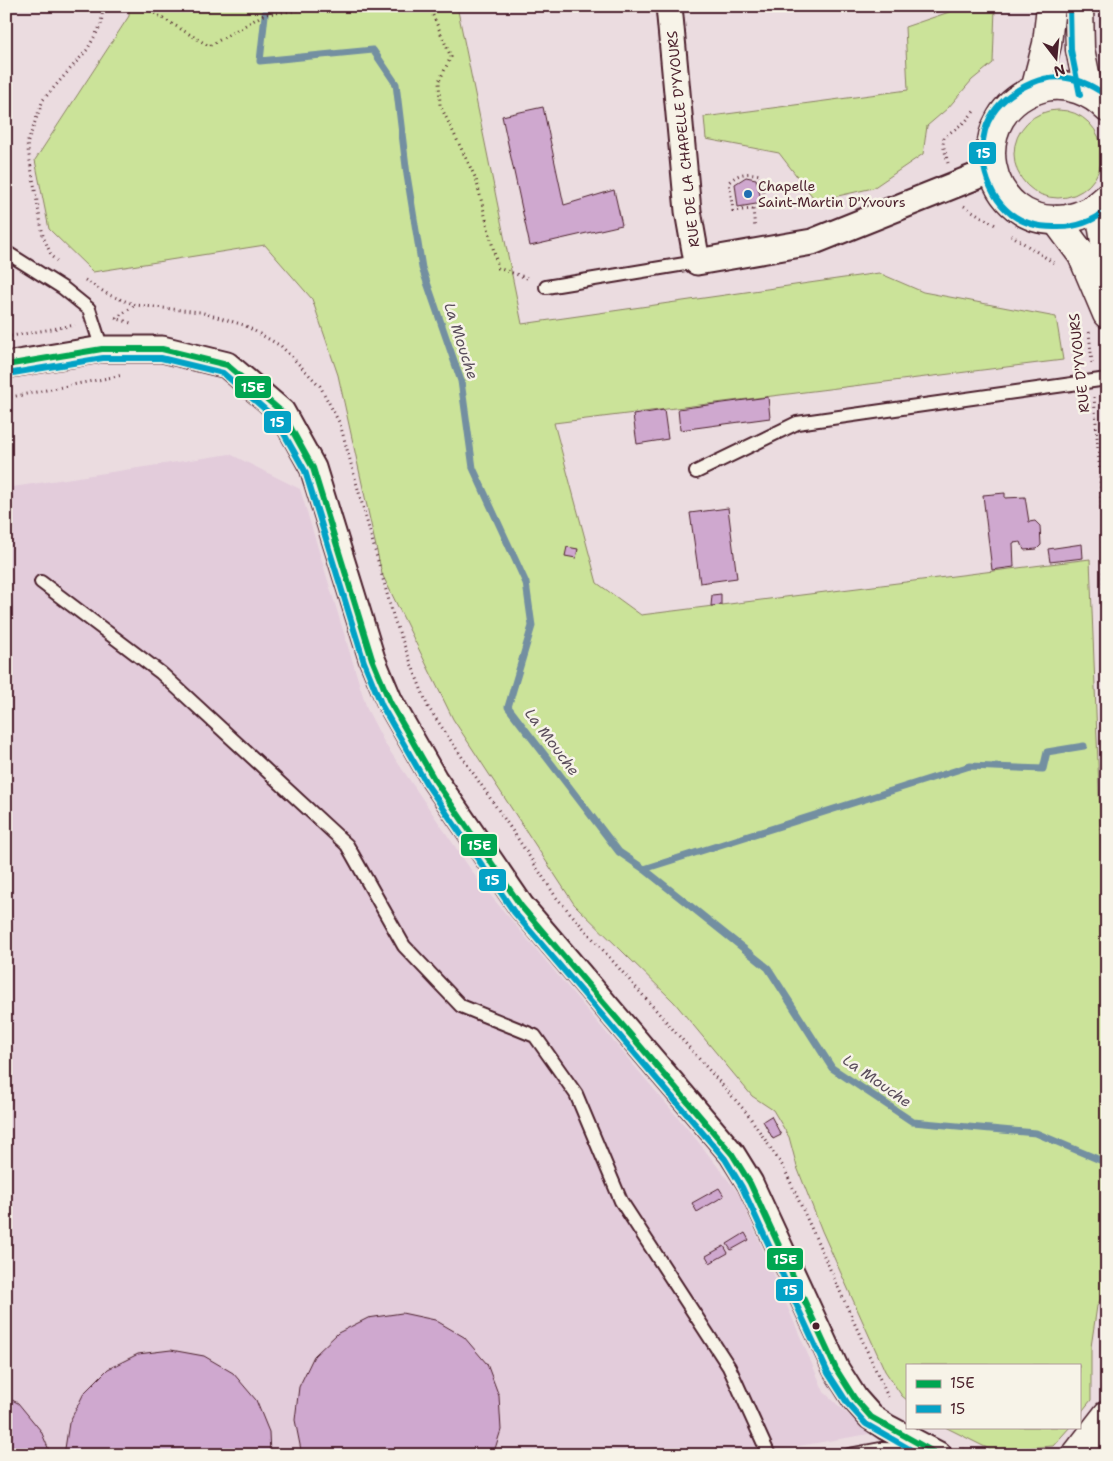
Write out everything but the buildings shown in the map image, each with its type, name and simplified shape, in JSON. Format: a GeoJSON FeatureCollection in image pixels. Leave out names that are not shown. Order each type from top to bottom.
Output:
{"type":"FeatureCollection","features":[{"type":"Feature","properties":{"kind":"main road"},"geometry":{"type":"LineString","coordinates":[[1035,90],[1047,44],[1051,6]]}},
{"type":"Feature","properties":{"kind":"main road"},"geometry":{"type":"LineString","coordinates":[[1079,6],[1080,48],[1098,101]]}},
{"type":"Feature","properties":{"kind":"main road"},"geometry":{"type":"LineString","coordinates":[[1098,101],[1062,86],[1035,90],[1020,97],[1007,108],[998,122],[992,137],[990,154],[992,170],[999,186],[1009,200],[1023,211],[1039,218],[1056,220],[1079,217],[1103,202],[1107,254]]}},
{"type":"Feature","properties":{"kind":"main road"},"geometry":{"type":"LineString","coordinates":[[1056,220],[1082,256],[1097,320]]}},
{"type":"Feature","properties":{"kind":"main road"},"geometry":{"type":"LineString","coordinates":[[1082,1452],[1107,1415]]}},
{"type":"Feature","properties":{"kind":"street","name":"RUE DE LA CHAPELLE D'YVOURS"},"geometry":{"type":"LineString","coordinates":[[669,6],[688,211],[697,262],[812,242],[992,170]]}},
{"type":"Feature","properties":{"kind":"street"},"geometry":{"type":"LineString","coordinates":[[6,365],[102,349],[162,348],[227,365],[282,412],[313,468],[372,660],[390,702],[434,779],[521,906],[732,1154],[750,1183],[836,1370],[855,1400],[871,1417],[886,1428],[934,1454]]}},
{"type":"Feature","properties":{"kind":"lane"},"geometry":{"type":"LineString","coordinates":[[6,252],[63,288],[89,309],[102,349]]}},
{"type":"Feature","properties":{"kind":"lane"},"geometry":{"type":"LineString","coordinates":[[546,287],[697,262]]}},
{"type":"Feature","properties":{"kind":"lane"},"geometry":{"type":"LineString","coordinates":[[696,472],[798,423],[1107,380]]}},
{"type":"Feature","properties":{"kind":"lane"},"geometry":{"type":"LineString","coordinates":[[41,582],[161,673],[348,845],[404,946],[461,1006],[535,1036],[576,1094],[621,1201],[729,1368],[769,1455]]}},
{"type":"Feature","properties":{"kind":"lane"},"geometry":{"type":"LineString","coordinates":[[849,1455],[881,1449],[934,1454]]}},
{"type":"Feature","properties":{"kind":"path"},"geometry":{"type":"LineString","coordinates":[[60,263],[52,257],[43,236],[27,144],[43,100],[88,50],[101,25],[103,6]]}},
{"type":"Feature","properties":{"kind":"path"},"geometry":{"type":"LineString","coordinates":[[146,8],[209,46],[265,14],[338,6]]}},
{"type":"Feature","properties":{"kind":"path"},"geometry":{"type":"LineString","coordinates":[[408,6],[429,7],[451,57],[439,81],[440,105],[476,179],[498,268],[518,274],[546,287]]}},
{"type":"Feature","properties":{"kind":"path"},"geometry":{"type":"LineString","coordinates":[[977,105],[966,121],[944,137],[944,150],[965,208],[1002,229]]}},
{"type":"Feature","properties":{"kind":"path"},"geometry":{"type":"LineString","coordinates":[[751,173],[760,175],[767,207],[753,209],[733,211],[729,182],[738,174],[751,173]]}},
{"type":"Feature","properties":{"kind":"path"},"geometry":{"type":"LineString","coordinates":[[753,209],[759,252]]}},
{"type":"Feature","properties":{"kind":"path"},"geometry":{"type":"LineString","coordinates":[[1010,235],[1059,266]]}},
{"type":"Feature","properties":{"kind":"path"},"geometry":{"type":"LineString","coordinates":[[76,274],[109,296],[136,305],[200,312],[244,325],[281,346],[320,386],[340,424],[394,619],[428,708],[556,897],[747,1113],[784,1168],[887,1396],[894,1402]]}},
{"type":"Feature","properties":{"kind":"path"},"geometry":{"type":"LineString","coordinates":[[6,337],[115,318],[136,305]]}},
{"type":"Feature","properties":{"kind":"path","name":"RUE D'YVOURS"},"geometry":{"type":"LineString","coordinates":[[1097,320],[1093,381],[1100,474],[1107,666]]}},
{"type":"Feature","properties":{"kind":"path"},"geometry":{"type":"LineString","coordinates":[[1107,1344],[1107,1352]]}},
{"type":"Feature","properties":{"kind":"shaded area"},"geometry":{"type":"Polygon","coordinates":[[[230,454],[300,489],[367,709],[385,744],[480,883],[696,1139],[739,1194],[824,1392],[869,1434],[747,1455],[6,1455],[6,488],[230,454]]]}},
{"type":"Feature","properties":{"kind":"green space"},"geometry":{"type":"Polygon","coordinates":[[[129,6],[457,6],[522,324],[879,273],[923,292],[1056,317],[1063,360],[554,423],[597,583],[641,615],[1090,559],[1107,994],[1107,1287],[1097,1306],[1091,1347],[1091,1400],[1080,1414],[1080,1364],[906,1364],[906,1399],[902,1396],[885,1371],[822,1231],[797,1167],[789,1137],[773,1110],[752,1096],[674,1002],[574,904],[453,719],[382,574],[338,375],[312,299],[265,245],[93,272],[49,229],[35,160],[129,16],[129,6]]]}},
{"type":"Feature","properties":{"kind":"green space"},"geometry":{"type":"Polygon","coordinates":[[[995,8],[993,63],[972,80],[948,108],[927,126],[923,154],[873,188],[816,201],[779,153],[706,139],[704,117],[908,90],[905,27],[958,9],[995,8]]]}},
{"type":"Feature","properties":{"kind":"green space"},"geometry":{"type":"Polygon","coordinates":[[[1058,110],[1075,113],[1083,117],[1095,129],[1099,137],[1102,154],[1099,171],[1095,179],[1083,191],[1075,195],[1058,198],[1041,195],[1033,191],[1021,179],[1017,171],[1014,154],[1017,137],[1021,129],[1033,117],[1041,113],[1058,110]]]}},
{"type":"Feature","properties":{"kind":"green space"},"geometry":{"type":"Polygon","coordinates":[[[947,1428],[1069,1428],[1053,1446],[991,1450],[947,1428]]]}},
{"type":"Feature","properties":{"kind":"waterway","name":"La Mouche"},"geometry":{"type":"LineString","coordinates":[[266,6],[260,61],[373,50],[396,84],[407,175],[422,268],[461,381],[473,468],[526,583],[532,626],[508,707],[619,852],[644,869],[768,968],[832,1068],[913,1122],[1036,1133],[1107,1163]]}},
{"type":"Feature","properties":{"kind":"waterway"},"geometry":{"type":"LineString","coordinates":[[644,869],[970,766],[1043,769],[1047,752],[1084,746]]}},
{"type":"Feature","properties":{"kind":"transit line","name":"15"},"geometry":{"type":"LineString","coordinates":[[1070,6],[1071,50],[1080,95]]}},
{"type":"Feature","properties":{"kind":"transit line","name":"15"},"geometry":{"type":"LineString","coordinates":[[1107,96],[1080,81],[1061,77],[1042,79],[1010,95],[1001,103],[993,113],[983,138],[984,166],[994,193],[1001,205],[1021,220],[1042,226],[1068,227],[1082,224],[1107,210]]}},
{"type":"Feature","properties":{"kind":"transit line","name":"15E"},"geometry":{"type":"LineString","coordinates":[[6,365],[102,349],[162,349],[227,365],[282,412],[313,468],[372,659],[390,702],[434,779],[521,906],[732,1154],[750,1183],[836,1369],[855,1399],[871,1417],[939,1455]]}},
{"type":"Feature","properties":{"kind":"transit line","name":"15"},"geometry":{"type":"LineString","coordinates":[[7,374],[103,358],[161,358],[223,373],[275,418],[305,471],[364,662],[382,706],[426,783],[514,912],[725,1159],[742,1187],[828,1373],[848,1404],[866,1424],[920,1455]]}},
{"type":"Feature","properties":{"kind":"place","name":"Chapelle Saint-Martin D'Yvours"},"geometry":{"type":"Point","coordinates":[748,194]}}]}
